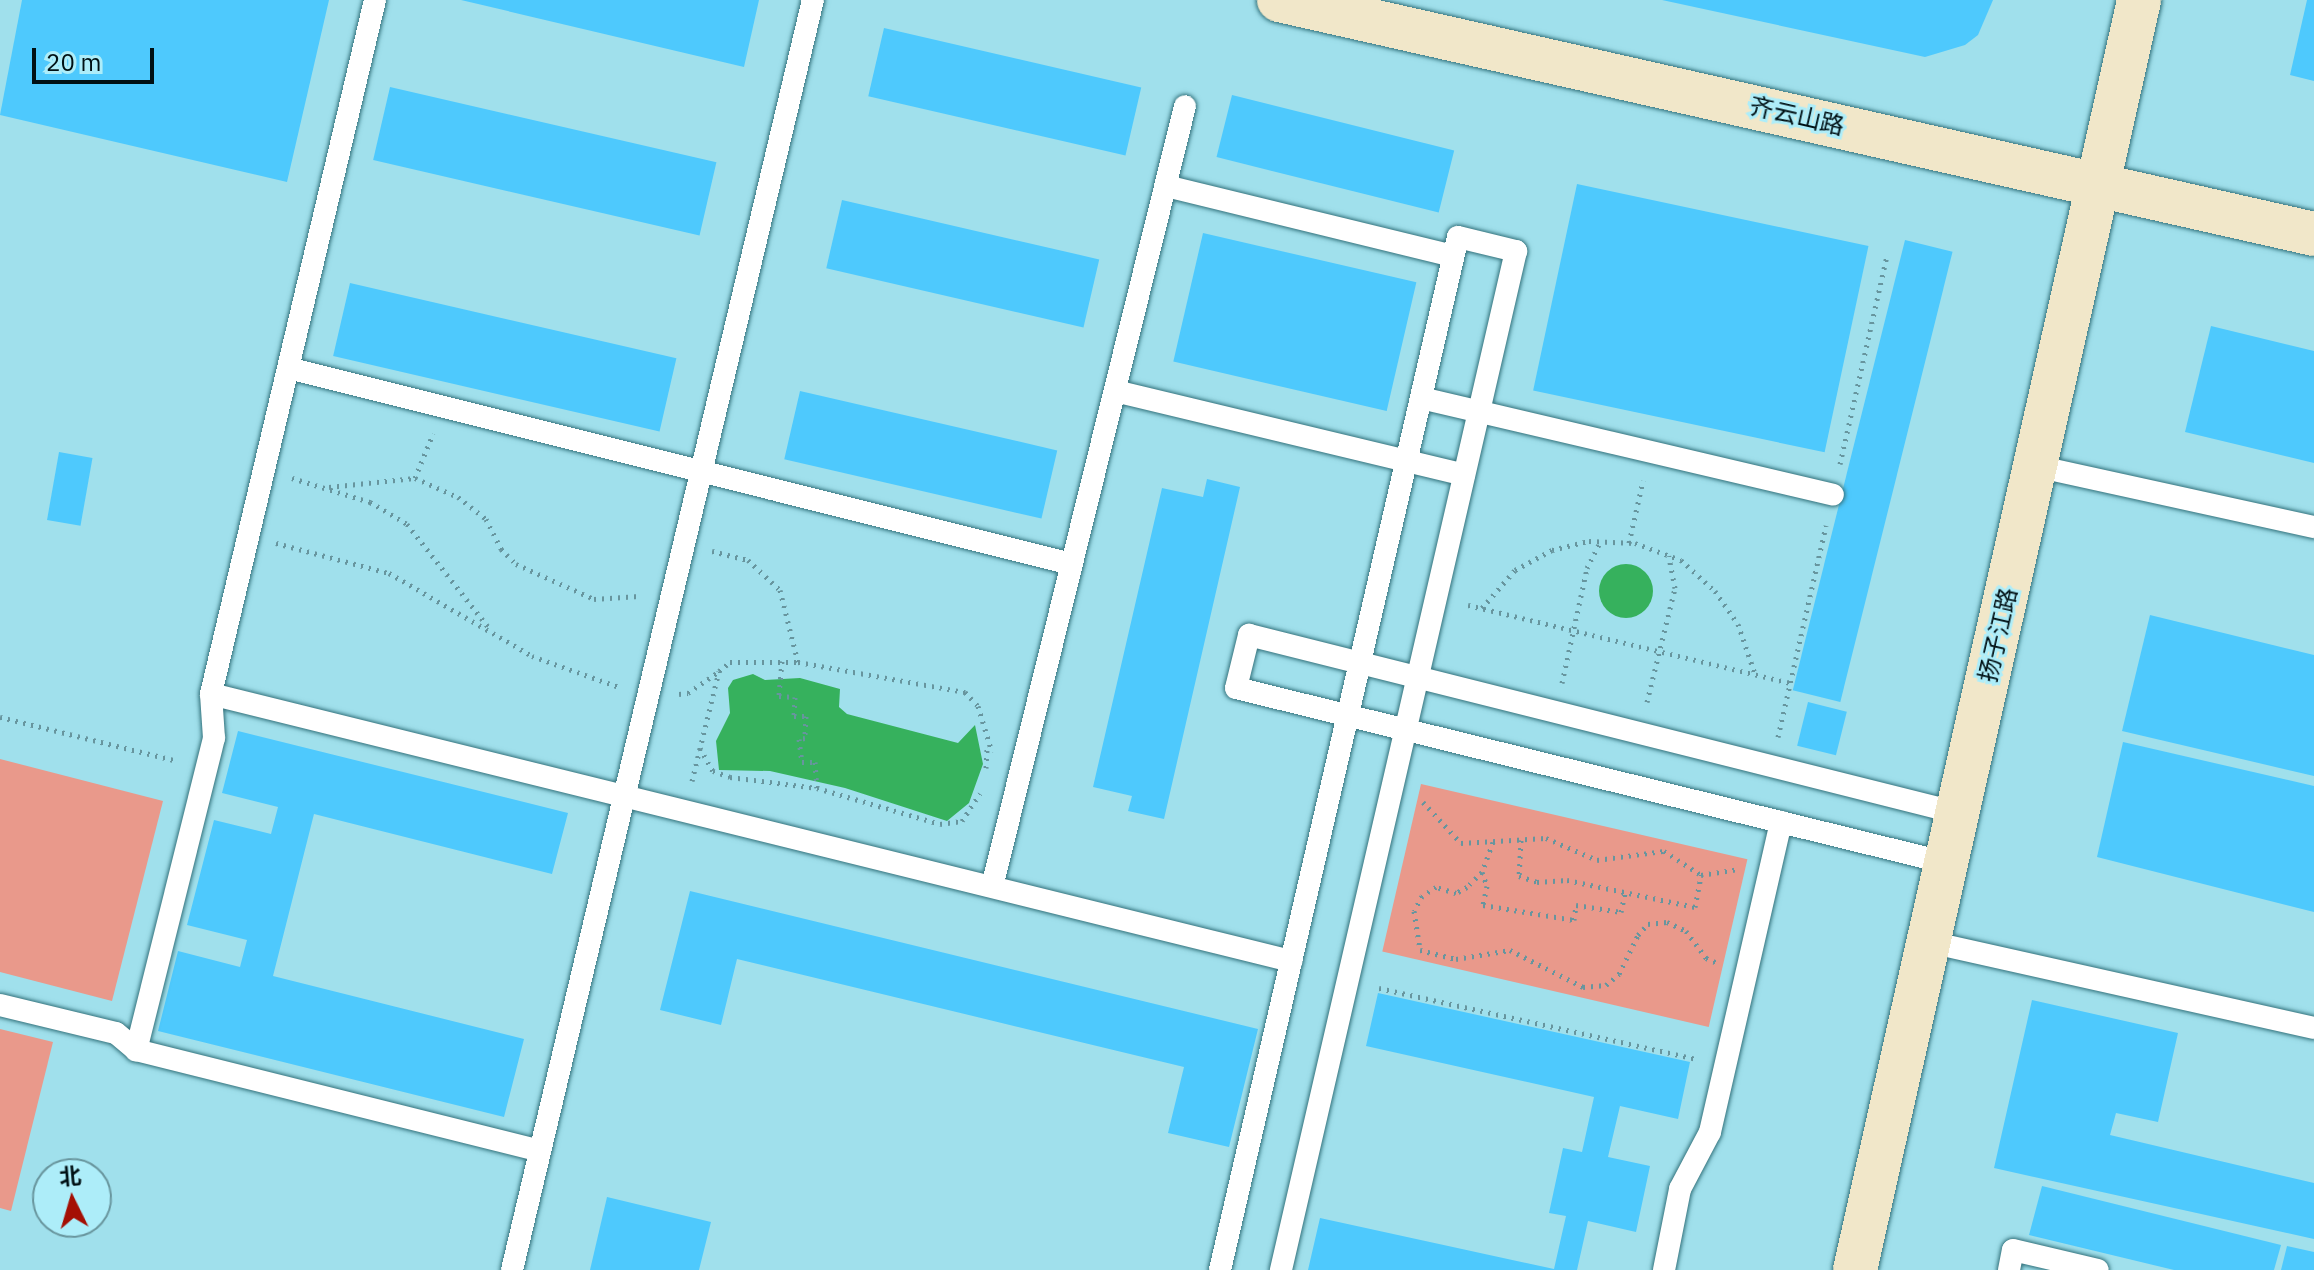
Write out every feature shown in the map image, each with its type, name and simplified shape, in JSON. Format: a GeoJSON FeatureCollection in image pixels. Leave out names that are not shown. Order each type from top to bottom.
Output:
{"type":"FeatureCollection","features":[{"type":"Feature","properties":{"kind":"street","name":"齐云山路"},"geometry":{"type":"LineString","coordinates":[[1279,0],[2314,234]]}},
{"type":"Feature","properties":{"kind":"street","name":"扬子江路"},"geometry":{"type":"LineString","coordinates":[[1855,1270],[2139,0]]}},
{"type":"Feature","properties":{"kind":"lane"},"geometry":{"type":"LineString","coordinates":[[136,1050],[214,738],[211,694],[375,0]]}},
{"type":"Feature","properties":{"kind":"lane"},"geometry":{"type":"LineString","coordinates":[[512,1270],[813,0]]}},
{"type":"Feature","properties":{"kind":"lane"},"geometry":{"type":"LineString","coordinates":[[993,883],[1185,106]]}},
{"type":"Feature","properties":{"kind":"lane"},"geometry":{"type":"LineString","coordinates":[[1166,186],[1453,256]]}},
{"type":"Feature","properties":{"kind":"lane"},"geometry":{"type":"LineString","coordinates":[[1220,1270],[1458,237],[1516,251],[1281,1270]]}},
{"type":"Feature","properties":{"kind":"lane"},"geometry":{"type":"LineString","coordinates":[[288,368],[1072,564]]}},
{"type":"Feature","properties":{"kind":"lane"},"geometry":{"type":"LineString","coordinates":[[1115,391],[1464,475]]}},
{"type":"Feature","properties":{"kind":"lane"},"geometry":{"type":"LineString","coordinates":[[1421,398],[1833,495]]}},
{"type":"Feature","properties":{"kind":"lane"},"geometry":{"type":"LineString","coordinates":[[2036,466],[2314,527]]}},
{"type":"Feature","properties":{"kind":"lane"},"geometry":{"type":"LineString","coordinates":[[1947,863],[1236,688],[1249,635],[1958,813]]}},
{"type":"Feature","properties":{"kind":"lane"},"geometry":{"type":"LineString","coordinates":[[211,694],[993,883],[1291,961]]}},
{"type":"Feature","properties":{"kind":"lane"},"geometry":{"type":"LineString","coordinates":[[1664,1270],[1680,1189],[1710,1132],[1781,822]]}},
{"type":"Feature","properties":{"kind":"lane"},"geometry":{"type":"LineString","coordinates":[[1929,942],[2314,1028]]}},
{"type":"Feature","properties":{"kind":"lane"},"geometry":{"type":"LineString","coordinates":[[0,1005],[116,1033],[136,1050],[540,1151]]}},
{"type":"Feature","properties":{"kind":"lane"},"geometry":{"type":"LineString","coordinates":[[2009,1270],[2013,1250],[2098,1270]]}},
{"type":"Feature","properties":{"kind":"path"},"geometry":{"type":"LineString","coordinates":[[415,478],[445,407]]}},
{"type":"Feature","properties":{"kind":"path"},"geometry":{"type":"LineString","coordinates":[[1629,543],[1650,452]]}},
{"type":"Feature","properties":{"kind":"path"},"geometry":{"type":"LineString","coordinates":[[263,472],[329,487],[407,524],[495,635]]}},
{"type":"Feature","properties":{"kind":"path"},"geometry":{"type":"LineString","coordinates":[[329,487],[415,478],[458,497],[486,519],[501,549],[516,564],[594,599],[623,600],[674,587]]}},
{"type":"Feature","properties":{"kind":"path"},"geometry":{"type":"LineString","coordinates":[[248,535],[389,573],[532,656],[648,696],[688,693],[730,662],[782,661],[965,692],[978,706],[987,744],[986,782],[962,821],[953,826],[817,788],[722,774],[704,761],[700,747]]}},
{"type":"Feature","properties":{"kind":"path"},"geometry":{"type":"LineString","coordinates":[[1556,711],[1587,568],[1600,542]]}},
{"type":"Feature","properties":{"kind":"path"},"geometry":{"type":"LineString","coordinates":[[1482,608],[1515,570],[1552,550],[1600,542],[1629,543],[1669,555],[1715,591],[1738,624],[1755,674]]}},
{"type":"Feature","properties":{"kind":"path"},"geometry":{"type":"LineString","coordinates":[[684,544],[748,560],[764,571],[780,590],[798,662]]}},
{"type":"Feature","properties":{"kind":"path"},"geometry":{"type":"LineString","coordinates":[[1640,733],[1675,588],[1669,555]]}},
{"type":"Feature","properties":{"kind":"path"},"geometry":{"type":"LineString","coordinates":[[1436,596],[1790,683]]}},
{"type":"Feature","properties":{"kind":"path"},"geometry":{"type":"LineString","coordinates":[[782,661],[779,696],[795,697],[794,716],[806,716],[805,738],[799,739],[802,762],[815,762],[817,788]]}},
{"type":"Feature","properties":{"kind":"path"},"geometry":{"type":"LineString","coordinates":[[685,809],[719,671]]}},
{"type":"Feature","properties":{"kind":"path"},"geometry":{"type":"LineString","coordinates":[[0,717],[207,768]]}},
{"type":"Feature","properties":{"kind":"path"},"geometry":{"type":"LineString","coordinates":[[987,744],[1020,775]]}},
{"type":"Feature","properties":{"kind":"path"},"geometry":{"type":"LineString","coordinates":[[1394,779],[1413,790],[1461,843],[1546,838],[1597,860],[1664,851],[1701,875],[1717,875],[1772,859]]}},
{"type":"Feature","properties":{"kind":"path"},"geometry":{"type":"LineString","coordinates":[[1521,840],[1519,876],[1625,892],[1695,907],[1701,875]]}},
{"type":"Feature","properties":{"kind":"path"},"geometry":{"type":"LineString","coordinates":[[1493,842],[1482,872],[1456,893],[1436,887],[1422,896],[1414,911],[1420,950],[1456,959],[1510,950],[1583,987],[1594,986],[1619,974],[1648,924],[1667,922],[1686,931],[1706,958],[1749,964]]}},
{"type":"Feature","properties":{"kind":"path"},"geometry":{"type":"LineString","coordinates":[[1482,872],[1487,886],[1483,905],[1574,920],[1576,905],[1621,912],[1625,892]]}},
{"type":"Feature","properties":{"kind":"path"},"geometry":{"type":"LineString","coordinates":[[1346,981],[1726,1065]]}},
{"type":"Feature","properties":{"kind":"shaded area"},"geometry":{"type":"Polygon","coordinates":[[[1626,564],[1645,572],[1653,591],[1645,610],[1626,618],[1607,610],[1599,591],[1607,572],[1626,564]]]}},
{"type":"Feature","properties":{"kind":"shaded area"},"geometry":{"type":"Polygon","coordinates":[[[753,674],[765,680],[800,678],[840,689],[839,707],[847,714],[958,743],[975,725],[983,764],[969,803],[947,821],[845,788],[770,771],[719,770],[716,741],[730,713],[728,688],[733,680],[753,674]]]}},
{"type":"Feature","properties":{"kind":"shaded area"},"geometry":{"type":"Polygon","coordinates":[[[0,759],[163,801],[112,1001],[0,972],[0,759]]]}},
{"type":"Feature","properties":{"kind":"shaded area"},"geometry":{"type":"Polygon","coordinates":[[[1421,784],[1747,859],[1709,1027],[1382,952],[1421,784]]]}},
{"type":"Feature","properties":{"kind":"shaded area"},"geometry":{"type":"Polygon","coordinates":[[[0,1029],[53,1042],[11,1211],[0,1208],[0,1029]]]}},
{"type":"Feature","properties":{"kind":"building"},"geometry":{"type":"Polygon","coordinates":[[[22,0],[329,0],[287,182],[0,115],[22,0]]]}},
{"type":"Feature","properties":{"kind":"building"},"geometry":{"type":"Polygon","coordinates":[[[461,0],[759,0],[744,67],[461,0]]]}},
{"type":"Feature","properties":{"kind":"building"},"geometry":{"type":"Polygon","coordinates":[[[1662,0],[1993,0],[1978,35],[1965,45],[1925,57],[1662,0]]]}},
{"type":"Feature","properties":{"kind":"building"},"geometry":{"type":"Polygon","coordinates":[[[2307,0],[2314,0],[2314,81],[2290,75],[2307,0]]]}},
{"type":"Feature","properties":{"kind":"building"},"geometry":{"type":"Polygon","coordinates":[[[884,28],[1141,87],[1125,156],[868,96],[884,28]]]}},
{"type":"Feature","properties":{"kind":"building"},"geometry":{"type":"Polygon","coordinates":[[[390,87],[716,162],[700,235],[373,160],[390,87]]]}},
{"type":"Feature","properties":{"kind":"building"},"geometry":{"type":"Polygon","coordinates":[[[1232,95],[1454,150],[1439,212],[1217,157],[1232,95]]]}},
{"type":"Feature","properties":{"kind":"building"},"geometry":{"type":"Polygon","coordinates":[[[1577,184],[1868,246],[1825,452],[1533,390],[1577,184]]]}},
{"type":"Feature","properties":{"kind":"building"},"geometry":{"type":"Polygon","coordinates":[[[842,200],[1099,259],[1083,328],[826,268],[842,200]]]}},
{"type":"Feature","properties":{"kind":"building"},"geometry":{"type":"Polygon","coordinates":[[[1203,233],[1416,282],[1387,411],[1173,362],[1203,233]]]}},
{"type":"Feature","properties":{"kind":"building"},"geometry":{"type":"Polygon","coordinates":[[[1905,240],[1953,252],[1840,702],[1793,690],[1905,240]]]}},
{"type":"Feature","properties":{"kind":"building"},"geometry":{"type":"Polygon","coordinates":[[[350,283],[676,358],[660,431],[333,356],[350,283]]]}},
{"type":"Feature","properties":{"kind":"building"},"geometry":{"type":"Polygon","coordinates":[[[2211,326],[2314,351],[2314,463],[2185,432],[2211,326]]]}},
{"type":"Feature","properties":{"kind":"building"},"geometry":{"type":"Polygon","coordinates":[[[800,391],[1057,450],[1041,519],[784,459],[800,391]]]}},
{"type":"Feature","properties":{"kind":"building"},"geometry":{"type":"Polygon","coordinates":[[[59,452],[92,458],[81,526],[47,520],[59,452]]]}},
{"type":"Feature","properties":{"kind":"building"},"geometry":{"type":"Polygon","coordinates":[[[1207,479],[1240,487],[1164,819],[1128,811],[1132,796],[1093,787],[1162,488],[1203,497],[1207,479]]]}},
{"type":"Feature","properties":{"kind":"building"},"geometry":{"type":"Polygon","coordinates":[[[2150,615],[2314,655],[2314,776],[2122,731],[2150,615]]]}},
{"type":"Feature","properties":{"kind":"building"},"geometry":{"type":"Polygon","coordinates":[[[1808,702],[1847,712],[1836,755],[1797,746],[1808,702]]]}},
{"type":"Feature","properties":{"kind":"building"},"geometry":{"type":"Polygon","coordinates":[[[238,731],[568,813],[552,874],[314,814],[273,976],[524,1039],[504,1117],[158,1031],[178,951],[240,967],[247,940],[187,925],[214,820],[271,834],[278,807],[222,793],[238,731]]]}},
{"type":"Feature","properties":{"kind":"building"},"geometry":{"type":"Polygon","coordinates":[[[2123,742],[2314,786],[2314,912],[2097,857],[2123,742]]]}},
{"type":"Feature","properties":{"kind":"building"},"geometry":{"type":"Polygon","coordinates":[[[690,891],[1258,1029],[1229,1147],[1168,1133],[1184,1067],[737,959],[721,1025],[660,1010],[690,891]]]}},
{"type":"Feature","properties":{"kind":"building"},"geometry":{"type":"Polygon","coordinates":[[[1378,993],[1690,1062],[1678,1119],[1620,1106],[1608,1157],[1650,1166],[1636,1232],[1588,1221],[1577,1270],[1308,1270],[1320,1218],[1554,1269],[1566,1216],[1549,1213],[1563,1148],[1582,1152],[1594,1097],[1366,1046],[1378,993]]]}},
{"type":"Feature","properties":{"kind":"building"},"geometry":{"type":"Polygon","coordinates":[[[2032,1000],[2178,1033],[2158,1122],[2116,1113],[2110,1135],[2314,1183],[2314,1239],[1994,1168],[2032,1000]]]}},
{"type":"Feature","properties":{"kind":"building"},"geometry":{"type":"Polygon","coordinates":[[[2042,1186],[2281,1245],[2274,1270],[2174,1270],[2029,1235],[2042,1186]]]}},
{"type":"Feature","properties":{"kind":"building"},"geometry":{"type":"Polygon","coordinates":[[[607,1197],[711,1222],[699,1270],[590,1270],[607,1197]]]}},
{"type":"Feature","properties":{"kind":"building"},"geometry":{"type":"Polygon","coordinates":[[[2287,1246],[2314,1252],[2314,1270],[2281,1270],[2287,1246]]]}}]}
